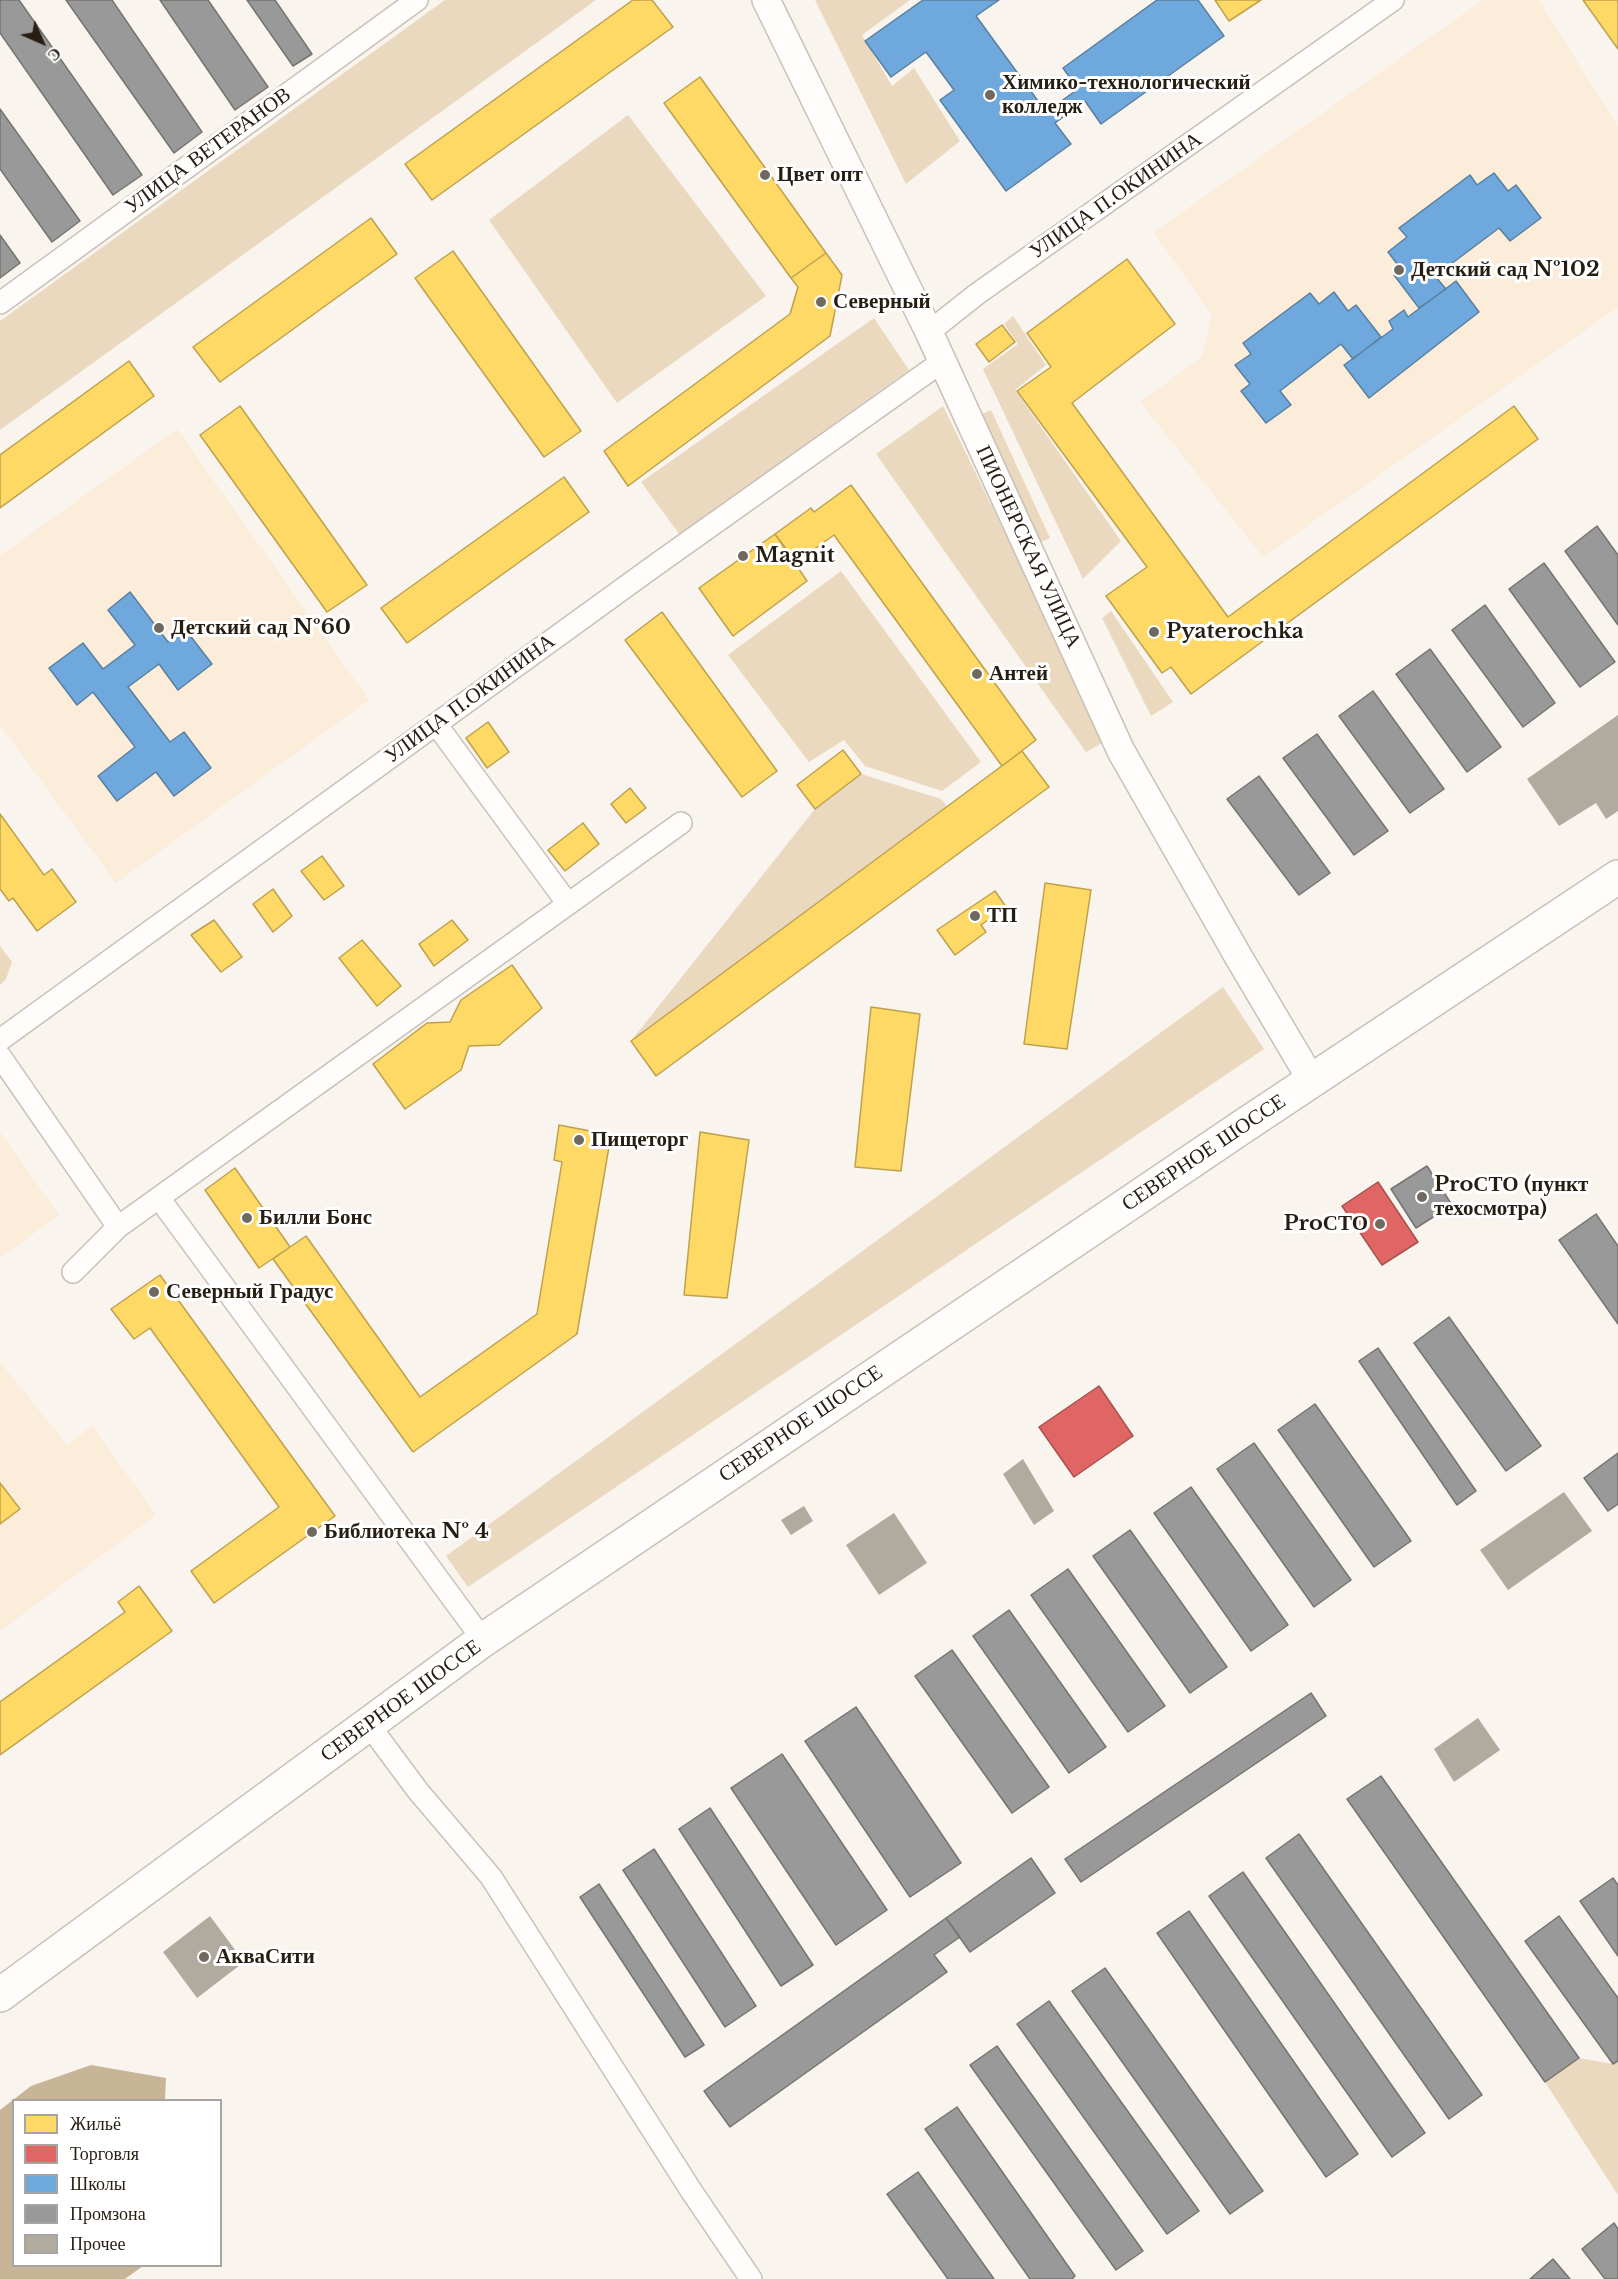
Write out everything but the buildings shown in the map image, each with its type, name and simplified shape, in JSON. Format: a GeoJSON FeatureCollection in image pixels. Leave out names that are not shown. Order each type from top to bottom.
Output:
{"type":"FeatureCollection","features":[{"type":"Feature","properties":{"kind":"main road","name":"СЕВЕРНОЕ ШОССЕ"},"geometry":{"type":"LineString","coordinates":[[0,1995],[483,1640],[1222,1140],[1618,877]]}},
{"type":"Feature","properties":{"kind":"street","name":"УЛИЦА ВЕТЕРАНОВ"},"geometry":{"type":"LineString","coordinates":[[0,303],[417,0]]}},
{"type":"Feature","properties":{"kind":"street","name":"ПИОНЕРСКАЯ УЛИЦА"},"geometry":{"type":"LineString","coordinates":[[766,0],[943,361],[1121,751],[1312,1082]]}},
{"type":"Feature","properties":{"kind":"street","name":"УЛИЦА П.ОКИНИНА"},"geometry":{"type":"LineString","coordinates":[[929,332],[977,294],[1393,0]]}},
{"type":"Feature","properties":{"kind":"street","name":"УЛИЦА П.ОКИНИНА"},"geometry":{"type":"LineString","coordinates":[[0,1040],[943,361]]}},
{"type":"Feature","properties":{"kind":"street"},"geometry":{"type":"LineString","coordinates":[[436,724],[568,904]]}},
{"type":"Feature","properties":{"kind":"street"},"geometry":{"type":"LineString","coordinates":[[73,1272],[118,1227],[681,823]]}},
{"type":"Feature","properties":{"kind":"street"},"geometry":{"type":"LineString","coordinates":[[0,1056],[118,1227]]}},
{"type":"Feature","properties":{"kind":"street"},"geometry":{"type":"LineString","coordinates":[[159,1198],[483,1640]]}},
{"type":"Feature","properties":{"kind":"street"},"geometry":{"type":"LineString","coordinates":[[369,1725],[418,1791],[491,1877],[686,2183],[751,2279]]}},
{"type":"Feature","properties":{"kind":"shaded area"},"geometry":{"type":"Polygon","coordinates":[[[445,0],[596,0],[0,430],[0,321],[445,0]]]}},
{"type":"Feature","properties":{"kind":"shaded area"},"geometry":{"type":"Polygon","coordinates":[[[815,0],[910,0],[862,35],[892,86],[914,68],[960,141],[906,184],[815,0]]]}},
{"type":"Feature","properties":{"kind":"shaded area","name":"Детский сад №102"},"geometry":{"type":"Polygon","coordinates":[[[1483,0],[1539,0],[1618,127],[1618,307],[1263,557],[1140,402],[1202,357],[1212,316],[1154,232],[1483,0]]]}},
{"type":"Feature","properties":{"kind":"shaded area"},"geometry":{"type":"Polygon","coordinates":[[[628,115],[766,296],[617,403],[489,220],[628,115]]]}},
{"type":"Feature","properties":{"kind":"shaded area"},"geometry":{"type":"Polygon","coordinates":[[[1013,316],[1046,365],[1015,390],[1121,541],[1083,579],[983,369],[1018,344],[1004,324],[1013,316]]]}},
{"type":"Feature","properties":{"kind":"shaded area"},"geometry":{"type":"Polygon","coordinates":[[[874,318],[909,370],[680,535],[641,482],[874,318]]]}},
{"type":"Feature","properties":{"kind":"shaded area"},"geometry":{"type":"Polygon","coordinates":[[[943,406],[1106,741],[1086,752],[876,454],[943,406]]]}},
{"type":"Feature","properties":{"kind":"shaded area"},"geometry":{"type":"Polygon","coordinates":[[[991,410],[1050,538],[1035,545],[976,417],[991,410]]]}},
{"type":"Feature","properties":{"kind":"shaded area","name":"Детский сад №60"},"geometry":{"type":"Polygon","coordinates":[[[177,429],[369,700],[116,883],[0,725],[0,556],[177,429]]]}},
{"type":"Feature","properties":{"kind":"shaded area"},"geometry":{"type":"Polygon","coordinates":[[[841,571],[981,762],[942,791],[865,766],[844,740],[809,762],[728,655],[841,571]]]}},
{"type":"Feature","properties":{"kind":"shaded area"},"geometry":{"type":"Polygon","coordinates":[[[1111,611],[1173,702],[1151,716],[1102,618],[1111,611]]]}},
{"type":"Feature","properties":{"kind":"shaded area"},"geometry":{"type":"Polygon","coordinates":[[[861,774],[941,799],[947,806],[631,1041],[815,809],[861,774]]]}},
{"type":"Feature","properties":{"kind":"shaded area"},"geometry":{"type":"Polygon","coordinates":[[[0,946],[12,962],[6,979],[0,985],[0,946]]]}},
{"type":"Feature","properties":{"kind":"shaded area"},"geometry":{"type":"Polygon","coordinates":[[[1223,987],[1264,1049],[468,1587],[446,1556],[1223,987]]]}},
{"type":"Feature","properties":{"kind":"shaded area"},"geometry":{"type":"Polygon","coordinates":[[[0,1132],[59,1215],[0,1258],[0,1132]]]}},
{"type":"Feature","properties":{"kind":"shaded area"},"geometry":{"type":"Polygon","coordinates":[[[0,1362],[67,1445],[92,1426],[156,1515],[0,1631],[0,1362]]]}},
{"type":"Feature","properties":{"kind":"shaded area"},"geometry":{"type":"Polygon","coordinates":[[[1579,2058],[1613,2064],[1618,2061],[1618,2195],[1545,2082],[1579,2058]]]}},
{"type":"Feature","properties":{"kind":"shaded area"},"geometry":{"type":"Polygon","coordinates":[[[91,2065],[166,2078],[165,2099],[14,2099],[31,2086],[91,2065]]]}},
{"type":"Feature","properties":{"kind":"shaded area"},"geometry":{"type":"Polygon","coordinates":[[[12,2101],[12,2267],[142,2267],[125,2279],[0,2279],[0,2110],[12,2101]]]}},
{"type":"Feature","properties":{"kind":"place","name":"Химико-технологический колледж"},"geometry":{"type":"Point","coordinates":[990,95]}},
{"type":"Feature","properties":{"kind":"place","name":"Цвет опт"},"geometry":{"type":"Point","coordinates":[765,175]}},
{"type":"Feature","properties":{"kind":"place","name":"Детский сад №102"},"geometry":{"type":"Point","coordinates":[1399,270]}},
{"type":"Feature","properties":{"kind":"place","name":"Северный"},"geometry":{"type":"Point","coordinates":[821,302]}},
{"type":"Feature","properties":{"kind":"place","name":"Magnit"},"geometry":{"type":"Point","coordinates":[743,556]}},
{"type":"Feature","properties":{"kind":"place","name":"Детский сад №60"},"geometry":{"type":"Point","coordinates":[159,628]}},
{"type":"Feature","properties":{"kind":"place","name":"Pyaterochka"},"geometry":{"type":"Point","coordinates":[1154,632]}},
{"type":"Feature","properties":{"kind":"place","name":"Антей"},"geometry":{"type":"Point","coordinates":[977,674]}},
{"type":"Feature","properties":{"kind":"place","name":"ТП"},"geometry":{"type":"Point","coordinates":[975,916]}},
{"type":"Feature","properties":{"kind":"place","name":"Пищеторг"},"geometry":{"type":"Point","coordinates":[579,1140]}},
{"type":"Feature","properties":{"kind":"place","name":"ProСТО (пункт техосмотра)"},"geometry":{"type":"Point","coordinates":[1422,1197]}},
{"type":"Feature","properties":{"kind":"place","name":"Билли Бонс"},"geometry":{"type":"Point","coordinates":[247,1218]}},
{"type":"Feature","properties":{"kind":"place","name":"ProСТО"},"geometry":{"type":"Point","coordinates":[1380,1224]}},
{"type":"Feature","properties":{"kind":"place","name":"Северный Градус"},"geometry":{"type":"Point","coordinates":[154,1292]}},
{"type":"Feature","properties":{"kind":"place","name":"Библиотека № 4"},"geometry":{"type":"Point","coordinates":[312,1532]}},
{"type":"Feature","properties":{"kind":"place","name":"АкваСити"},"geometry":{"type":"Point","coordinates":[204,1957]}}]}
